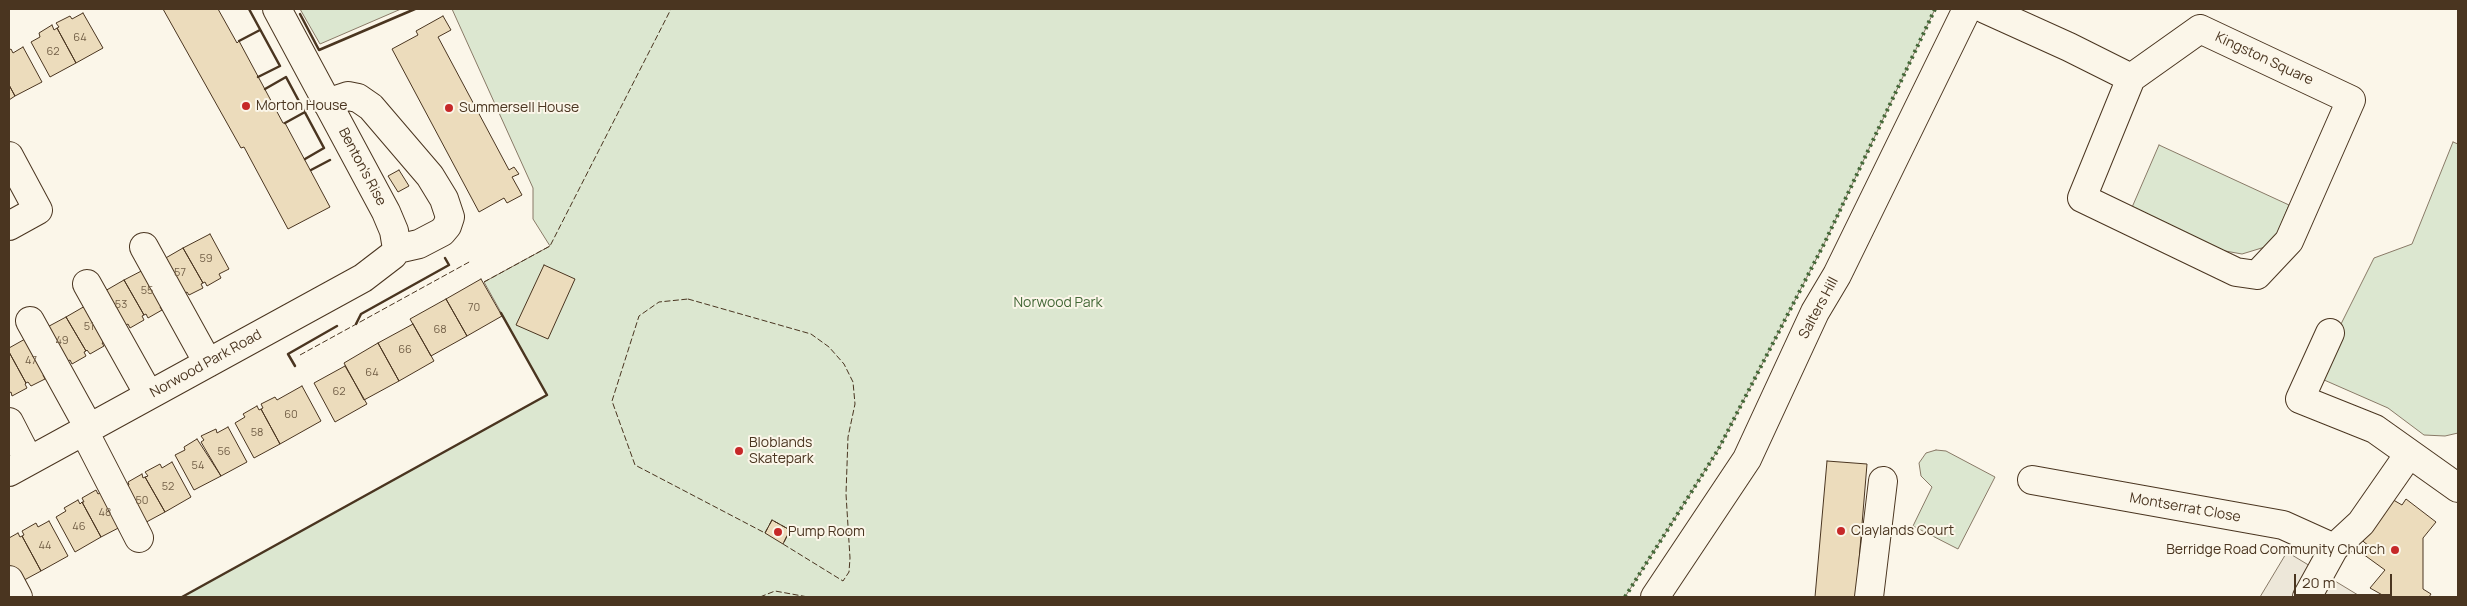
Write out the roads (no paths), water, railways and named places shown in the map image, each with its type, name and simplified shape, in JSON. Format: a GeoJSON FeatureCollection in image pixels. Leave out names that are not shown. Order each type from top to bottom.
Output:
{"type":"FeatureCollection","features":[{"type":"Feature","properties":{"kind":"street","name":"Benton's Rise"},"geometry":{"type":"LineString","coordinates":[[277,9],[386,212],[394,232],[397,249]]}},
{"type":"Feature","properties":{"kind":"street","name":"Salters Hill"},"geometry":{"type":"LineString","coordinates":[[1655,597],[1747,460],[1814,312],[1837,276],[1966,9]]}},
{"type":"Feature","properties":{"kind":"street"},"geometry":{"type":"LineString","coordinates":[[1985,9],[2069,47],[2131,78]]}},
{"type":"Feature","properties":{"kind":"street","name":"Kingston Square"},"geometry":{"type":"LineString","coordinates":[[2202,19],[2352,100],[2289,241],[2257,275],[2236,272],[2082,198],[2131,78],[2202,19]]}},
{"type":"Feature","properties":{"kind":"street"},"geometry":{"type":"LineString","coordinates":[[327,103],[348,96],[358,98],[370,107],[430,176],[444,199],[450,217],[447,226],[442,232],[419,244],[397,249]]}},
{"type":"Feature","properties":{"kind":"street"},"geometry":{"type":"LineString","coordinates":[[9,156],[38,210],[9,226]]}},
{"type":"Feature","properties":{"kind":"street"},"geometry":{"type":"LineString","coordinates":[[144,247],[208,363]]}},
{"type":"Feature","properties":{"kind":"street","name":"Norwood Park Road"},"geometry":{"type":"LineString","coordinates":[[19,466],[363,278],[393,255],[397,249]]}},
{"type":"Feature","properties":{"kind":"street"},"geometry":{"type":"LineString","coordinates":[[87,284],[149,395]]}},
{"type":"Feature","properties":{"kind":"street"},"geometry":{"type":"LineString","coordinates":[[30,321],[87,430],[138,538]]}},
{"type":"Feature","properties":{"kind":"street"},"geometry":{"type":"LineString","coordinates":[[2330,333],[2300,399],[2375,429],[2409,454],[2456,482]]}},
{"type":"Feature","properties":{"kind":"street"},"geometry":{"type":"LineString","coordinates":[[9,422],[19,466]]}},
{"type":"Feature","properties":{"kind":"street"},"geometry":{"type":"LineString","coordinates":[[2307,597],[2334,548],[2360,523],[2409,454]]}},
{"type":"Feature","properties":{"kind":"street","name":"Montserrat Close"},"geometry":{"type":"LineString","coordinates":[[2032,480],[2283,525],[2334,548]]}},
{"type":"Feature","properties":{"kind":"street"},"geometry":{"type":"LineString","coordinates":[[1869,597],[1883,481]]}},
{"type":"Feature","properties":{"kind":"street"},"geometry":{"type":"LineString","coordinates":[[9,580],[18,597]]}},
{"type":"Feature","properties":{"kind":"place","name":"Morton House"},"geometry":{"type":"Point","coordinates":[246,106]}},
{"type":"Feature","properties":{"kind":"place","name":"Summersell House"},"geometry":{"type":"Point","coordinates":[449,108]}},
{"type":"Feature","properties":{"kind":"place","name":"Bloblands Skatepark"},"geometry":{"type":"Point","coordinates":[739,451]}},
{"type":"Feature","properties":{"kind":"place","name":"Claylands Court"},"geometry":{"type":"Point","coordinates":[1841,531]}},
{"type":"Feature","properties":{"kind":"place","name":"Pump Room"},"geometry":{"type":"Point","coordinates":[778,532]}},
{"type":"Feature","properties":{"kind":"place","name":"Berridge Road Community Church"},"geometry":{"type":"Point","coordinates":[2395,550]}},
{"type":"Feature","properties":{"kind":"park label","name":"Norwood Park"},"geometry":{"type":"Point","coordinates":[1058,303]}}]}
